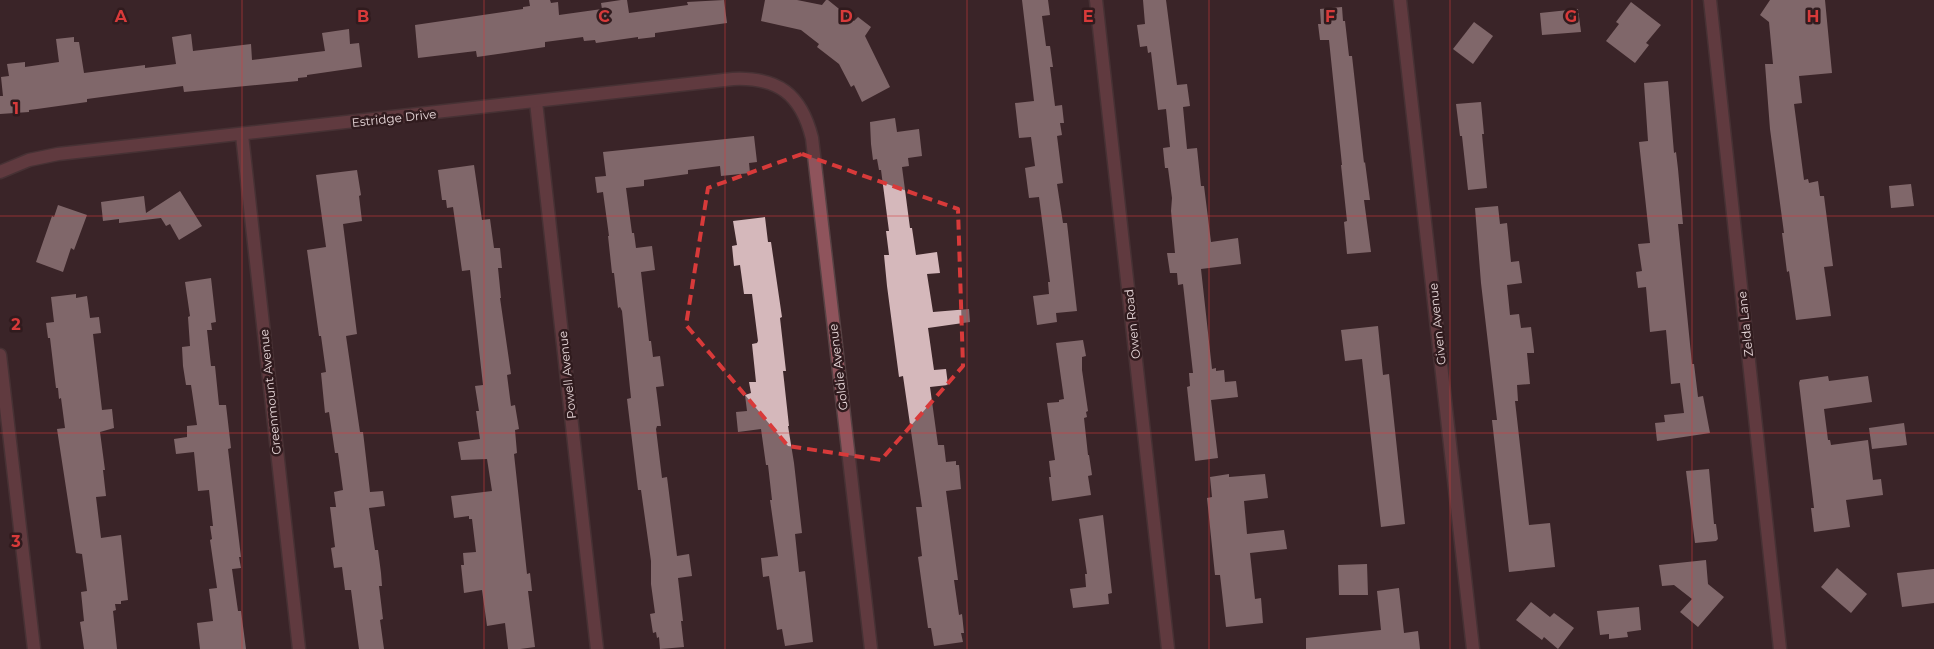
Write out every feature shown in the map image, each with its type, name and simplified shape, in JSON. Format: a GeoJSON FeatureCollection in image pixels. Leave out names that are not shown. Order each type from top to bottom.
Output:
{"type":"FeatureCollection","features":[{"type":"Feature","properties":{"kind":"street","name":"Owen Road"},"geometry":{"type":"LineString","coordinates":[[1096,0],[1168,649]]}},
{"type":"Feature","properties":{"kind":"street","name":"Given Avenue"},"geometry":{"type":"LineString","coordinates":[[1400,0],[1474,649]]}},
{"type":"Feature","properties":{"kind":"street","name":"Zelda Lane"},"geometry":{"type":"LineString","coordinates":[[1710,0],[1780,649]]}},
{"type":"Feature","properties":{"kind":"street","name":"Estridge Drive"},"geometry":{"type":"LineString","coordinates":[[0,172],[29,160],[58,154],[536,102],[733,78],[760,79],[770,82],[787,93]]}},
{"type":"Feature","properties":{"kind":"street","name":"Goldie Avenue"},"geometry":{"type":"LineString","coordinates":[[787,93],[805,116],[812,138],[871,649]]}},
{"type":"Feature","properties":{"kind":"street","name":"Powell Avenue"},"geometry":{"type":"LineString","coordinates":[[536,102],[597,649]]}},
{"type":"Feature","properties":{"kind":"street","name":"Greenmount Avenue"},"geometry":{"type":"LineString","coordinates":[[242,135],[299,649]]}},
{"type":"Feature","properties":{"kind":"street"},"geometry":{"type":"LineString","coordinates":[[0,355],[34,649]]}},
{"type":"Feature","properties":{"kind":"highlighted area"},"geometry":{"type":"Polygon","coordinates":[[[802,154],[958,209],[963,366],[881,460],[788,446],[686,325],[708,188],[802,154]]]}},
{"type":"Feature","properties":{"kind":"building"},"geometry":{"type":"Polygon","coordinates":[[[529,0],[558,2],[559,15],[602,9],[601,3],[621,0],[627,0],[629,13],[688,5],[687,2],[724,0],[727,23],[655,33],[655,37],[638,39],[638,37],[596,43],[595,40],[584,41],[583,37],[545,42],[545,47],[477,57],[476,51],[418,58],[415,25],[523,9],[523,7],[530,6],[529,0]]]}},
{"type":"Feature","properties":{"kind":"building"},"geometry":{"type":"Polygon","coordinates":[[[765,0],[797,0],[822,5],[828,0],[854,21],[858,17],[871,27],[865,36],[890,87],[862,102],[854,85],[851,87],[839,64],[817,47],[819,44],[801,30],[761,21],[765,0]]]}},
{"type":"Feature","properties":{"kind":"building"},"geometry":{"type":"Polygon","coordinates":[[[1022,0],[1048,0],[1050,15],[1042,16],[1046,46],[1050,46],[1053,67],[1050,67],[1055,106],[1062,105],[1064,123],[1060,123],[1062,135],[1057,136],[1063,183],[1057,184],[1063,223],[1067,223],[1077,311],[1056,313],[1057,322],[1037,325],[1033,296],[1049,294],[1048,282],[1050,282],[1039,197],[1029,198],[1025,168],[1035,166],[1031,137],[1019,138],[1015,103],[1034,101],[1022,0]]]}},
{"type":"Feature","properties":{"kind":"building"},"geometry":{"type":"Polygon","coordinates":[[[1143,0],[1166,0],[1177,85],[1187,84],[1190,106],[1183,107],[1187,149],[1197,148],[1201,186],[1204,186],[1211,242],[1238,238],[1241,264],[1201,269],[1212,369],[1216,368],[1216,371],[1224,370],[1225,382],[1236,381],[1238,397],[1211,400],[1218,458],[1195,461],[1187,387],[1190,386],[1189,373],[1193,373],[1183,284],[1178,285],[1177,273],[1170,273],[1167,253],[1175,253],[1171,211],[1172,198],[1168,168],[1165,168],[1163,148],[1170,147],[1166,109],[1158,110],[1151,52],[1148,53],[1147,46],[1140,47],[1137,25],[1145,24],[1143,0]]]}},
{"type":"Feature","properties":{"kind":"building"},"geometry":{"type":"Polygon","coordinates":[[[1770,0],[1825,0],[1832,73],[1799,76],[1802,103],[1794,104],[1804,180],[1808,179],[1809,183],[1818,181],[1820,196],[1824,196],[1833,266],[1824,267],[1831,316],[1796,320],[1789,271],[1787,272],[1782,233],[1784,233],[1770,129],[1765,64],[1773,64],[1769,22],[1760,15],[1770,0]]]}},
{"type":"Feature","properties":{"kind":"building"},"geometry":{"type":"Polygon","coordinates":[[[1631,2],[1661,25],[1646,43],[1649,45],[1635,63],[1606,41],[1619,24],[1616,22],[1631,2]]]}},
{"type":"Feature","properties":{"kind":"building"},"geometry":{"type":"Polygon","coordinates":[[[1342,7],[1349,56],[1352,56],[1370,200],[1364,200],[1371,252],[1347,254],[1344,222],[1347,221],[1329,40],[1320,40],[1318,24],[1321,24],[1320,9],[1342,7]]]}},
{"type":"Feature","properties":{"kind":"building"},"geometry":{"type":"Polygon","coordinates":[[[1578,9],[1581,32],[1542,35],[1540,13],[1578,9]]]}},
{"type":"Feature","properties":{"kind":"building"},"geometry":{"type":"Polygon","coordinates":[[[1474,22],[1493,36],[1473,64],[1453,49],[1474,22]]]}},
{"type":"Feature","properties":{"kind":"building"},"geometry":{"type":"Polygon","coordinates":[[[349,29],[350,44],[359,43],[362,67],[307,75],[307,77],[298,78],[298,81],[184,92],[183,86],[87,99],[87,102],[29,110],[29,112],[0,114],[0,96],[3,96],[1,77],[9,76],[7,64],[25,62],[25,67],[59,62],[56,39],[74,37],[74,42],[79,42],[84,73],[145,65],[145,68],[176,64],[172,37],[191,34],[193,51],[251,44],[252,60],[325,51],[322,33],[349,29]]]}},
{"type":"Feature","properties":{"kind":"building"},"geometry":{"type":"Polygon","coordinates":[[[1668,81],[1674,153],[1676,152],[1683,224],[1678,224],[1692,364],[1694,364],[1698,397],[1703,396],[1710,433],[1657,441],[1655,423],[1665,422],[1664,415],[1684,413],[1680,383],[1671,384],[1666,330],[1650,332],[1646,287],[1638,288],[1636,272],[1642,271],[1638,244],[1650,243],[1639,142],[1648,141],[1644,83],[1668,81]]]}},
{"type":"Feature","properties":{"kind":"building"},"geometry":{"type":"Polygon","coordinates":[[[1481,102],[1487,188],[1468,190],[1462,136],[1460,136],[1456,104],[1481,102]]]}},
{"type":"Feature","properties":{"kind":"building"},"geometry":{"type":"Polygon","coordinates":[[[895,118],[897,132],[919,129],[922,156],[908,158],[909,166],[902,167],[910,228],[912,228],[916,255],[937,252],[940,273],[927,274],[933,312],[969,309],[970,322],[928,328],[934,370],[946,369],[948,385],[930,387],[938,445],[944,445],[946,462],[956,461],[956,465],[959,465],[961,489],[946,491],[958,580],[954,580],[959,615],[962,614],[964,633],[961,633],[963,642],[934,646],[931,628],[928,628],[918,557],[922,556],[916,507],[922,507],[903,376],[899,377],[887,286],[884,255],[889,255],[886,231],[889,231],[881,170],[879,170],[877,159],[873,160],[871,144],[870,122],[895,118]]]}},
{"type":"Feature","properties":{"kind":"building"},"geometry":{"type":"Polygon","coordinates":[[[754,136],[757,162],[749,163],[750,173],[721,176],[720,166],[688,170],[688,174],[644,180],[644,186],[626,188],[636,248],[652,246],[655,270],[641,272],[649,341],[651,341],[653,357],[660,356],[664,386],[656,387],[661,426],[657,426],[656,429],[662,478],[667,477],[677,556],[689,554],[692,576],[678,578],[684,647],[660,649],[659,637],[657,638],[656,632],[653,633],[650,614],[655,613],[651,584],[651,561],[641,490],[638,490],[627,399],[631,398],[622,311],[620,307],[618,308],[614,273],[612,273],[603,192],[597,193],[595,177],[606,176],[603,152],[754,136]]]}},
{"type":"Feature","properties":{"kind":"building"},"geometry":{"type":"Polygon","coordinates":[[[474,165],[482,220],[490,219],[494,248],[500,248],[502,268],[498,268],[500,298],[511,374],[507,375],[511,406],[515,405],[519,429],[515,430],[517,453],[514,454],[527,574],[530,573],[532,591],[528,591],[535,647],[520,649],[508,649],[505,623],[487,626],[482,590],[464,593],[461,565],[464,565],[463,553],[476,552],[472,519],[469,519],[469,516],[454,518],[451,496],[492,491],[487,459],[461,460],[458,442],[480,439],[476,411],[479,411],[475,386],[483,385],[470,270],[462,271],[453,207],[447,208],[446,200],[442,200],[438,170],[474,165]]]}},
{"type":"Feature","properties":{"kind":"building"},"geometry":{"type":"Polygon","coordinates":[[[357,170],[361,195],[359,196],[362,221],[343,224],[357,334],[346,336],[360,432],[363,432],[370,492],[383,491],[385,506],[369,508],[375,550],[378,550],[381,573],[382,586],[379,586],[383,619],[380,620],[384,649],[359,649],[351,590],[345,590],[342,567],[334,568],[331,548],[335,547],[330,507],[336,507],[334,492],[343,490],[338,453],[335,453],[329,412],[325,413],[321,373],[326,372],[307,250],[326,247],[316,175],[357,170]]]}},
{"type":"Feature","properties":{"kind":"building"},"geometry":{"type":"Polygon","coordinates":[[[1911,184],[1914,206],[1891,208],[1889,186],[1911,184]]]}},
{"type":"Feature","properties":{"kind":"building"},"geometry":{"type":"Polygon","coordinates":[[[180,191],[202,226],[179,240],[170,224],[166,226],[161,218],[119,223],[119,219],[103,221],[101,202],[144,196],[146,213],[180,191]]]}},
{"type":"Feature","properties":{"kind":"building"},"geometry":{"type":"Polygon","coordinates":[[[58,205],[87,215],[74,250],[71,248],[63,272],[36,262],[52,216],[54,217],[58,205]]]}},
{"type":"Feature","properties":{"kind":"building"},"geometry":{"type":"Polygon","coordinates":[[[1498,206],[1500,224],[1507,223],[1511,262],[1519,261],[1522,283],[1507,285],[1510,315],[1519,314],[1521,328],[1531,327],[1534,351],[1534,353],[1527,353],[1530,384],[1517,385],[1518,401],[1515,401],[1529,525],[1550,523],[1555,567],[1509,572],[1492,420],[1497,420],[1481,283],[1475,208],[1498,206]]]}},
{"type":"Feature","properties":{"kind":"building"},"geometry":{"type":"Polygon","coordinates":[[[765,217],[768,242],[771,242],[782,317],[780,318],[786,371],[783,371],[788,426],[802,533],[795,534],[799,572],[805,571],[813,642],[785,646],[782,629],[777,630],[769,576],[763,577],[761,558],[778,556],[770,500],[772,500],[768,465],[766,465],[761,429],[738,432],[736,412],[747,411],[745,395],[751,393],[749,382],[756,382],[752,344],[758,341],[752,294],[744,294],[740,265],[734,266],[732,246],[737,245],[733,221],[765,217]]]}},
{"type":"Feature","properties":{"kind":"building"},"geometry":{"type":"Polygon","coordinates":[[[211,278],[216,322],[211,323],[212,330],[207,330],[211,366],[215,366],[219,405],[226,405],[231,448],[228,449],[241,557],[239,557],[241,568],[232,569],[238,611],[241,611],[246,649],[200,649],[197,623],[213,621],[209,589],[217,588],[210,540],[212,539],[210,526],[213,526],[209,490],[198,491],[194,452],[176,454],[174,439],[187,437],[187,426],[197,425],[191,385],[186,385],[183,366],[182,347],[190,346],[188,317],[190,316],[185,282],[211,278]]]}},
{"type":"Feature","properties":{"kind":"building"},"geometry":{"type":"Polygon","coordinates":[[[76,294],[76,298],[87,296],[90,318],[99,317],[101,333],[93,334],[102,410],[112,409],[114,428],[100,432],[106,496],[96,497],[101,538],[121,535],[128,600],[121,601],[121,604],[115,604],[116,610],[113,611],[117,649],[84,649],[80,622],[84,621],[81,592],[87,591],[82,554],[76,553],[57,429],[65,428],[61,398],[59,399],[58,388],[56,388],[50,338],[48,338],[46,323],[54,322],[51,297],[76,294]]]}},
{"type":"Feature","properties":{"kind":"building"},"geometry":{"type":"Polygon","coordinates":[[[1378,326],[1383,375],[1389,374],[1405,524],[1381,527],[1362,359],[1345,361],[1341,330],[1378,326]]]}},
{"type":"Feature","properties":{"kind":"building"},"geometry":{"type":"Polygon","coordinates":[[[1083,340],[1086,356],[1082,357],[1082,370],[1088,411],[1086,412],[1087,417],[1084,418],[1092,475],[1088,476],[1091,495],[1052,501],[1049,461],[1055,460],[1047,403],[1059,402],[1059,400],[1064,399],[1056,343],[1083,340]]]}},
{"type":"Feature","properties":{"kind":"building"},"geometry":{"type":"Polygon","coordinates":[[[1828,376],[1829,381],[1868,376],[1872,402],[1824,409],[1828,440],[1830,440],[1831,445],[1868,440],[1873,480],[1881,479],[1883,495],[1846,500],[1850,527],[1814,532],[1811,508],[1814,508],[1799,383],[1800,380],[1828,376]]]}},
{"type":"Feature","properties":{"kind":"building"},"geometry":{"type":"Polygon","coordinates":[[[1904,423],[1907,445],[1872,449],[1869,428],[1904,423]]]}},
{"type":"Feature","properties":{"kind":"building"},"geometry":{"type":"Polygon","coordinates":[[[1709,469],[1714,524],[1716,524],[1718,539],[1716,541],[1695,543],[1686,471],[1709,469]]]}},
{"type":"Feature","properties":{"kind":"building"},"geometry":{"type":"Polygon","coordinates":[[[1229,474],[1229,477],[1265,474],[1268,498],[1244,501],[1247,534],[1284,530],[1287,549],[1250,553],[1255,599],[1261,598],[1263,623],[1226,627],[1220,575],[1215,575],[1207,498],[1212,497],[1210,477],[1229,474]]]}},
{"type":"Feature","properties":{"kind":"building"},"geometry":{"type":"Polygon","coordinates":[[[1103,515],[1112,593],[1108,594],[1109,604],[1073,608],[1070,589],[1086,587],[1085,574],[1087,574],[1079,519],[1103,515]]]}},
{"type":"Feature","properties":{"kind":"building"},"geometry":{"type":"Polygon","coordinates":[[[1706,560],[1708,584],[1724,597],[1698,627],[1680,612],[1692,599],[1674,585],[1662,586],[1659,565],[1706,560]]]}},
{"type":"Feature","properties":{"kind":"building"},"geometry":{"type":"Polygon","coordinates":[[[1367,564],[1368,595],[1339,595],[1338,565],[1367,564]]]}},
{"type":"Feature","properties":{"kind":"building"},"geometry":{"type":"Polygon","coordinates":[[[1837,568],[1867,594],[1851,613],[1821,587],[1837,568]]]}},
{"type":"Feature","properties":{"kind":"building"},"geometry":{"type":"Polygon","coordinates":[[[1934,569],[1934,603],[1902,607],[1897,573],[1934,569]]]}},
{"type":"Feature","properties":{"kind":"building"},"geometry":{"type":"Polygon","coordinates":[[[1399,588],[1404,633],[1418,631],[1420,649],[1306,649],[1306,638],[1381,630],[1377,591],[1399,588]]]}},
{"type":"Feature","properties":{"kind":"building"},"geometry":{"type":"Polygon","coordinates":[[[1531,602],[1550,617],[1554,613],[1574,628],[1558,649],[1544,637],[1542,640],[1516,620],[1531,602]]]}},
{"type":"Feature","properties":{"kind":"building"},"geometry":{"type":"Polygon","coordinates":[[[1639,607],[1641,630],[1627,632],[1628,637],[1609,639],[1609,634],[1600,635],[1597,611],[1639,607]]]}}]}
